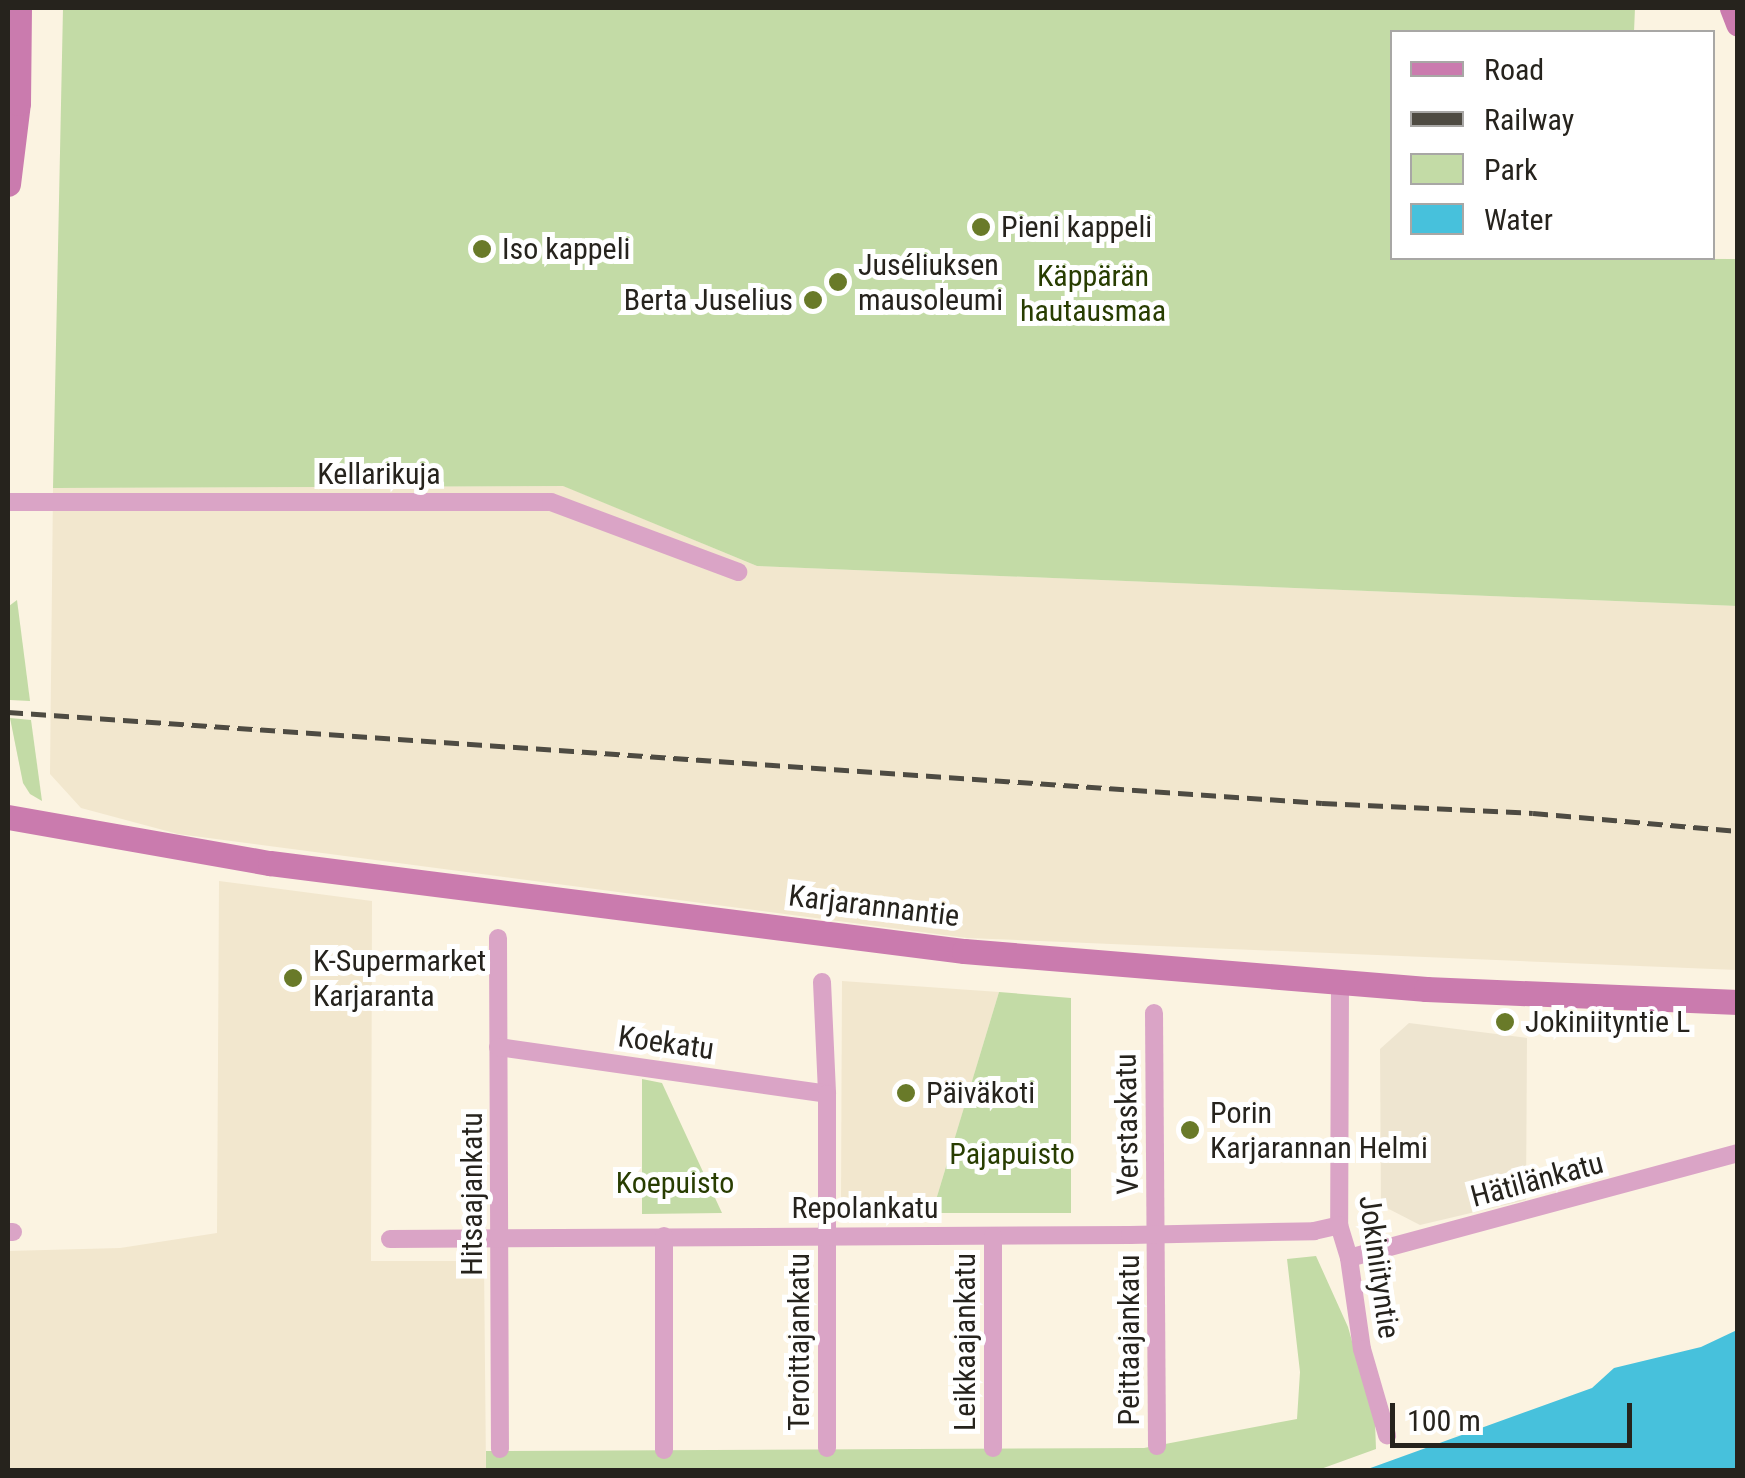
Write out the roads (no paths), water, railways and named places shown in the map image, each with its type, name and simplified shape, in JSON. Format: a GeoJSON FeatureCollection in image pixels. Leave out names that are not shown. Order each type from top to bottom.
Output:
{"type":"FeatureCollection","features":[{"type":"Feature","properties":{"kind":"main road"},"geometry":{"type":"LineString","coordinates":[[8,184],[18,103],[20,8]]}},
{"type":"Feature","properties":{"kind":"main road"},"geometry":{"type":"LineString","coordinates":[[1732,8],[1738,24]]}},
{"type":"Feature","properties":{"kind":"main road","name":"Karjarannantie"},"geometry":{"type":"LineString","coordinates":[[8,816],[270,863],[964,951],[1164,964],[1340,983],[1738,1002]]}},
{"type":"Feature","properties":{"kind":"street","name":"Kellarikuja"},"geometry":{"type":"LineString","coordinates":[[8,502],[551,502],[738,572]]}},
{"type":"Feature","properties":{"kind":"street","name":"Hitsaajankatu"},"geometry":{"type":"LineString","coordinates":[[498,938],[500,1449]]}},
{"type":"Feature","properties":{"kind":"street"},"geometry":{"type":"LineString","coordinates":[[822,982],[827,1094],[826,1235]]}},
{"type":"Feature","properties":{"kind":"street","name":"Jokiniityntie"},"geometry":{"type":"LineString","coordinates":[[1340,983],[1339,1225],[1349,1258],[1362,1348],[1387,1435]]}},
{"type":"Feature","properties":{"kind":"street","name":"Verstaskatu"},"geometry":{"type":"LineString","coordinates":[[1154,1013],[1156,1234]]}},
{"type":"Feature","properties":{"kind":"street","name":"Koekatu"},"geometry":{"type":"LineString","coordinates":[[498,1046],[827,1094]]}},
{"type":"Feature","properties":{"kind":"street","name":"Hätilänkatu"},"geometry":{"type":"LineString","coordinates":[[1349,1258],[1738,1153]]}},
{"type":"Feature","properties":{"kind":"street","name":"Repolankatu"},"geometry":{"type":"LineString","coordinates":[[390,1239],[1156,1234],[1314,1231],[1339,1225]]}},
{"type":"Feature","properties":{"kind":"street","name":"Peittaajankatu"},"geometry":{"type":"LineString","coordinates":[[1156,1234],[1157,1446]]}},
{"type":"Feature","properties":{"kind":"street","name":"Teroittajankatu"},"geometry":{"type":"LineString","coordinates":[[826,1235],[827,1448]]}},
{"type":"Feature","properties":{"kind":"street"},"geometry":{"type":"LineString","coordinates":[[664,1236],[664,1450]]}},
{"type":"Feature","properties":{"kind":"street","name":"Leikkaajankatu"},"geometry":{"type":"LineString","coordinates":[[993,1236],[993,1448]]}},
{"type":"Feature","properties":{"kind":"water"},"geometry":{"type":"Polygon","coordinates":[[[1737,1330],[1737,1470],[1365,1470],[1592,1388],[1614,1368],[1701,1347],[1737,1330]]]}},
{"type":"Feature","properties":{"kind":"railway"},"geometry":{"type":"LineString","coordinates":[[8,712],[1322,803],[1533,813],[1738,831]]}},
{"type":"Feature","properties":{"kind":"place","name":"Pieni kappeli"},"geometry":{"type":"Point","coordinates":[981,227]}},
{"type":"Feature","properties":{"kind":"place","name":"Iso kappeli"},"geometry":{"type":"Point","coordinates":[482,249]}},
{"type":"Feature","properties":{"kind":"place","name":"Juséliuksen mausoleumi"},"geometry":{"type":"Point","coordinates":[838,282]}},
{"type":"Feature","properties":{"kind":"place","name":"Berta Juselius"},"geometry":{"type":"Point","coordinates":[813,300]}},
{"type":"Feature","properties":{"kind":"place","name":"K-Supermarket Karjaranta"},"geometry":{"type":"Point","coordinates":[293,978]}},
{"type":"Feature","properties":{"kind":"place","name":"Jokiniityntie L"},"geometry":{"type":"Point","coordinates":[1505,1022]}},
{"type":"Feature","properties":{"kind":"place","name":"Päiväkoti"},"geometry":{"type":"Point","coordinates":[906,1093]}},
{"type":"Feature","properties":{"kind":"place","name":"Porin Karjarannan Helmi"},"geometry":{"type":"Point","coordinates":[1190,1130]}},
{"type":"Feature","properties":{"kind":"park label","name":"Käppärän hautausmaa"},"geometry":{"type":"Point","coordinates":[1093,293]}},
{"type":"Feature","properties":{"kind":"park label","name":"Pajapuisto"},"geometry":{"type":"Point","coordinates":[1012,1154]}},
{"type":"Feature","properties":{"kind":"park label","name":"Koepuisto"},"geometry":{"type":"Point","coordinates":[675,1183]}}]}
